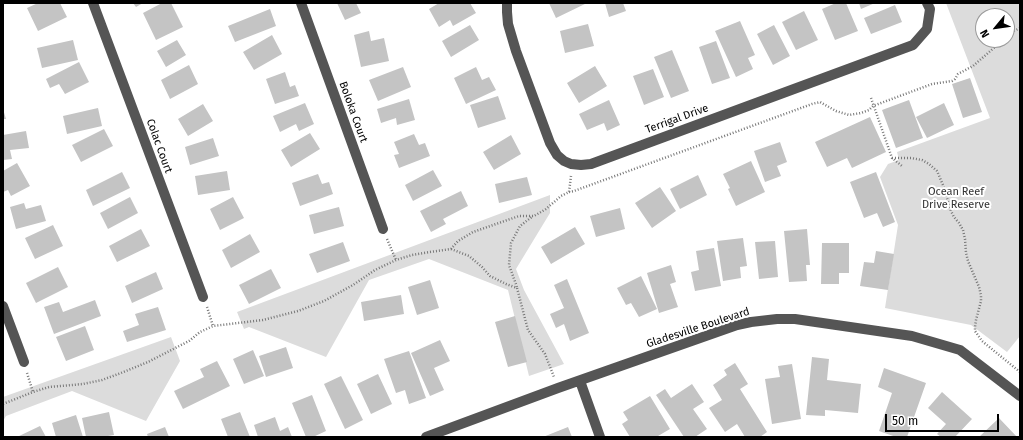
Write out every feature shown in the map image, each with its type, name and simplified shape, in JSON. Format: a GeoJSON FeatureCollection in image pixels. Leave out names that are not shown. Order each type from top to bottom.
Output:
{"type":"FeatureCollection","features":[{"type":"Feature","properties":{"kind":"street","name":"Colac Court"},"geometry":{"type":"LineString","coordinates":[[93,3],[203,297]]}},
{"type":"Feature","properties":{"kind":"street","name":"Boloka Court"},"geometry":{"type":"LineString","coordinates":[[301,3],[384,229]]}},
{"type":"Feature","properties":{"kind":"street"},"geometry":{"type":"LineString","coordinates":[[507,3],[508,24],[516,51],[550,143],[557,155],[564,161],[571,164]]}},
{"type":"Feature","properties":{"kind":"street","name":"Terrigal Drive"},"geometry":{"type":"LineString","coordinates":[[571,164],[591,164],[913,45],[927,29],[930,9],[927,3]]}},
{"type":"Feature","properties":{"kind":"street"},"geometry":{"type":"LineString","coordinates":[[3,306],[24,362]]}},
{"type":"Feature","properties":{"kind":"street","name":"Gladesville Boulevard"},"geometry":{"type":"LineString","coordinates":[[426,437],[558,388],[737,325],[762,320],[795,319],[912,336],[960,350],[1020,396]]}},
{"type":"Feature","properties":{"kind":"street"},"geometry":{"type":"LineString","coordinates":[[580,381],[600,437]]}},
{"type":"Feature","properties":{"kind":"path"},"geometry":{"type":"LineString","coordinates":[[558,388],[545,354],[528,330],[517,288],[509,266],[511,243],[520,226],[546,209],[561,196],[569,192],[812,104],[820,102],[849,115],[861,113],[869,110],[873,106],[932,84],[952,81],[958,74],[973,66],[994,48]]}},
{"type":"Feature","properties":{"kind":"path"},"geometry":{"type":"LineString","coordinates":[[871,98],[892,158],[902,166]]}},
{"type":"Feature","properties":{"kind":"path"},"geometry":{"type":"LineString","coordinates":[[892,158],[922,160],[937,171],[951,211],[963,230],[968,261],[981,295],[975,331],[982,341],[1020,372]]}},
{"type":"Feature","properties":{"kind":"path"},"geometry":{"type":"LineString","coordinates":[[569,192],[571,164]]}},
{"type":"Feature","properties":{"kind":"path"},"geometry":{"type":"LineString","coordinates":[[451,249],[458,241],[473,232],[519,216],[534,216]]}},
{"type":"Feature","properties":{"kind":"path"},"geometry":{"type":"LineString","coordinates":[[384,229],[396,260]]}},
{"type":"Feature","properties":{"kind":"path"},"geometry":{"type":"LineString","coordinates":[[3,404],[33,392],[49,388],[90,383],[121,374],[189,341],[200,332],[213,326],[262,320],[298,311],[324,301],[353,285],[375,270],[396,260],[412,255],[451,249],[469,256],[490,276],[517,288]]}},
{"type":"Feature","properties":{"kind":"path"},"geometry":{"type":"LineString","coordinates":[[203,297],[213,326]]}},
{"type":"Feature","properties":{"kind":"path"},"geometry":{"type":"LineString","coordinates":[[24,362],[33,392]]}},
{"type":"Feature","properties":{"kind":"green space","name":"Ocean Reef Drive Reserve"},"geometry":{"type":"Polygon","coordinates":[[[946,3],[1020,3],[1020,336],[1007,352],[971,325],[885,308],[898,225],[880,177],[888,164],[899,160],[897,152],[990,118],[946,3]]]}},
{"type":"Feature","properties":{"kind":"green space"},"geometry":{"type":"Polygon","coordinates":[[[550,195],[550,213],[516,269],[524,290],[564,364],[529,376],[508,290],[429,259],[369,280],[326,357],[249,327],[244,329],[237,312],[550,195]]]}},
{"type":"Feature","properties":{"kind":"green space"},"geometry":{"type":"Polygon","coordinates":[[[171,337],[180,361],[146,421],[72,391],[6,416],[3,421],[3,397],[171,337]]]}},
{"type":"Feature","properties":{"kind":"building"},"geometry":{"type":"Polygon","coordinates":[[[38,3],[60,3],[67,17],[38,31],[27,8],[38,3]]]}},
{"type":"Feature","properties":{"kind":"building"},"geometry":{"type":"Polygon","coordinates":[[[133,3],[143,3],[136,7],[133,3]]]}},
{"type":"Feature","properties":{"kind":"building"},"geometry":{"type":"Polygon","coordinates":[[[162,3],[171,3],[183,27],[156,40],[143,13],[162,3]]]}},
{"type":"Feature","properties":{"kind":"building"},"geometry":{"type":"Polygon","coordinates":[[[337,3],[356,3],[361,13],[345,20],[337,3]]]}},
{"type":"Feature","properties":{"kind":"building"},"geometry":{"type":"Polygon","coordinates":[[[439,3],[470,3],[476,13],[453,26],[450,20],[439,27],[429,9],[439,3]]]}},
{"type":"Feature","properties":{"kind":"building"},"geometry":{"type":"Polygon","coordinates":[[[549,3],[587,3],[556,18],[549,3]]]}},
{"type":"Feature","properties":{"kind":"building"},"geometry":{"type":"Polygon","coordinates":[[[605,3],[623,3],[626,11],[609,17],[605,3]]]}},
{"type":"Feature","properties":{"kind":"building"},"geometry":{"type":"Polygon","coordinates":[[[836,3],[846,3],[858,31],[835,40],[822,9],[836,3]]]}},
{"type":"Feature","properties":{"kind":"building"},"geometry":{"type":"Polygon","coordinates":[[[859,3],[875,3],[861,9],[859,3]]]}},
{"type":"Feature","properties":{"kind":"building"},"geometry":{"type":"Polygon","coordinates":[[[895,5],[902,22],[871,34],[864,18],[895,5]]]}},
{"type":"Feature","properties":{"kind":"building"},"geometry":{"type":"Polygon","coordinates":[[[270,9],[276,26],[235,42],[228,26],[270,9]]]}},
{"type":"Feature","properties":{"kind":"building"},"geometry":{"type":"Polygon","coordinates":[[[804,11],[818,40],[796,50],[782,22],[804,11]]]}},
{"type":"Feature","properties":{"kind":"building"},"geometry":{"type":"Polygon","coordinates":[[[740,21],[755,55],[748,58],[753,69],[736,77],[715,31],[740,21]]]}},
{"type":"Feature","properties":{"kind":"building"},"geometry":{"type":"Polygon","coordinates":[[[588,24],[594,46],[565,53],[560,31],[588,24]]]}},
{"type":"Feature","properties":{"kind":"building"},"geometry":{"type":"Polygon","coordinates":[[[470,25],[479,40],[451,57],[442,41],[470,25]]]}},
{"type":"Feature","properties":{"kind":"building"},"geometry":{"type":"Polygon","coordinates":[[[774,25],[790,56],[773,65],[757,34],[774,25]]]}},
{"type":"Feature","properties":{"kind":"building"},"geometry":{"type":"Polygon","coordinates":[[[369,31],[371,41],[384,38],[389,61],[361,67],[354,35],[369,31]]]}},
{"type":"Feature","properties":{"kind":"building"},"geometry":{"type":"Polygon","coordinates":[[[272,35],[282,54],[254,70],[243,52],[272,35]]]}},
{"type":"Feature","properties":{"kind":"building"},"geometry":{"type":"Polygon","coordinates":[[[73,40],[78,60],[42,68],[37,48],[73,40]]]}},
{"type":"Feature","properties":{"kind":"building"},"geometry":{"type":"Polygon","coordinates":[[[177,40],[186,55],[166,67],[157,51],[177,40]]]}},
{"type":"Feature","properties":{"kind":"building"},"geometry":{"type":"Polygon","coordinates":[[[716,41],[730,78],[712,84],[699,47],[716,41]]]}},
{"type":"Feature","properties":{"kind":"building"},"geometry":{"type":"Polygon","coordinates":[[[672,50],[689,91],[671,98],[654,57],[672,50]]]}},
{"type":"Feature","properties":{"kind":"building"},"geometry":{"type":"Polygon","coordinates":[[[79,62],[89,82],[65,94],[59,84],[50,88],[46,79],[79,62]]]}},
{"type":"Feature","properties":{"kind":"building"},"geometry":{"type":"Polygon","coordinates":[[[189,65],[198,84],[170,99],[161,80],[189,65]]]}},
{"type":"Feature","properties":{"kind":"building"},"geometry":{"type":"Polygon","coordinates":[[[595,66],[607,86],[579,103],[567,83],[595,66]]]}},
{"type":"Feature","properties":{"kind":"building"},"geometry":{"type":"Polygon","coordinates":[[[403,67],[411,87],[378,101],[369,80],[403,67]]]}},
{"type":"Feature","properties":{"kind":"building"},"geometry":{"type":"Polygon","coordinates":[[[476,67],[482,80],[489,77],[496,90],[466,104],[454,78],[476,67]]]}},
{"type":"Feature","properties":{"kind":"building"},"geometry":{"type":"Polygon","coordinates":[[[653,69],[664,97],[644,105],[633,76],[653,69]]]}},
{"type":"Feature","properties":{"kind":"building"},"geometry":{"type":"Polygon","coordinates":[[[285,72],[290,87],[295,85],[299,96],[275,104],[266,79],[285,72]]]}},
{"type":"Feature","properties":{"kind":"building"},"geometry":{"type":"Polygon","coordinates":[[[970,78],[982,112],[963,118],[952,84],[970,78]]]}},
{"type":"Feature","properties":{"kind":"building"},"geometry":{"type":"Polygon","coordinates":[[[498,96],[506,119],[478,128],[470,105],[498,96]]]}},
{"type":"Feature","properties":{"kind":"building"},"geometry":{"type":"Polygon","coordinates":[[[409,99],[415,120],[397,125],[396,118],[381,123],[377,109],[409,99]]]}},
{"type":"Feature","properties":{"kind":"building"},"geometry":{"type":"Polygon","coordinates":[[[609,100],[620,125],[607,131],[604,123],[587,130],[579,114],[609,100]]]}},
{"type":"Feature","properties":{"kind":"building"},"geometry":{"type":"Polygon","coordinates":[[[909,100],[923,138],[896,148],[882,110],[909,100]]]}},
{"type":"Feature","properties":{"kind":"building"},"geometry":{"type":"Polygon","coordinates":[[[305,103],[314,124],[299,131],[296,124],[280,132],[273,116],[305,103]]]}},
{"type":"Feature","properties":{"kind":"building"},"geometry":{"type":"Polygon","coordinates":[[[944,103],[954,125],[927,138],[916,117],[944,103]]]}},
{"type":"Feature","properties":{"kind":"building"},"geometry":{"type":"Polygon","coordinates":[[[203,104],[213,121],[188,136],[178,119],[203,104]]]}},
{"type":"Feature","properties":{"kind":"building"},"geometry":{"type":"Polygon","coordinates":[[[98,108],[102,126],[67,134],[63,116],[98,108]]]}},
{"type":"Feature","properties":{"kind":"building"},"geometry":{"type":"Polygon","coordinates":[[[3,109],[6,119],[3,119],[3,109]]]}},
{"type":"Feature","properties":{"kind":"building"},"geometry":{"type":"Polygon","coordinates":[[[870,117],[886,152],[852,168],[847,158],[827,167],[815,142],[870,117]]]}},
{"type":"Feature","properties":{"kind":"building"},"geometry":{"type":"Polygon","coordinates":[[[104,129],[113,146],[81,162],[72,145],[104,129]]]}},
{"type":"Feature","properties":{"kind":"building"},"geometry":{"type":"Polygon","coordinates":[[[26,131],[29,148],[10,150],[12,159],[3,160],[3,135],[26,131]]]}},
{"type":"Feature","properties":{"kind":"building"},"geometry":{"type":"Polygon","coordinates":[[[310,133],[320,149],[291,167],[281,150],[310,133]]]}},
{"type":"Feature","properties":{"kind":"building"},"geometry":{"type":"Polygon","coordinates":[[[414,134],[419,145],[425,143],[430,156],[399,168],[394,155],[399,154],[394,142],[414,134]]]}},
{"type":"Feature","properties":{"kind":"building"},"geometry":{"type":"Polygon","coordinates":[[[511,135],[521,154],[494,170],[483,152],[511,135]]]}},
{"type":"Feature","properties":{"kind":"building"},"geometry":{"type":"Polygon","coordinates":[[[213,138],[219,156],[190,165],[185,147],[213,138]]]}},
{"type":"Feature","properties":{"kind":"building"},"geometry":{"type":"Polygon","coordinates":[[[780,142],[787,162],[777,166],[781,176],[765,182],[754,151],[780,142]]]}},
{"type":"Feature","properties":{"kind":"building"},"geometry":{"type":"Polygon","coordinates":[[[751,161],[765,192],[736,206],[728,189],[730,188],[723,174],[751,161]]]}},
{"type":"Feature","properties":{"kind":"building"},"geometry":{"type":"Polygon","coordinates":[[[17,163],[30,186],[11,196],[8,190],[3,192],[3,171],[17,163]]]}},
{"type":"Feature","properties":{"kind":"building"},"geometry":{"type":"Polygon","coordinates":[[[433,170],[442,186],[413,201],[405,185],[433,170]]]}},
{"type":"Feature","properties":{"kind":"building"},"geometry":{"type":"Polygon","coordinates":[[[227,171],[230,190],[198,195],[195,176],[227,171]]]}},
{"type":"Feature","properties":{"kind":"building"},"geometry":{"type":"Polygon","coordinates":[[[122,172],[130,188],[93,206],[86,190],[122,172]]]}},
{"type":"Feature","properties":{"kind":"building"},"geometry":{"type":"Polygon","coordinates":[[[876,172],[895,222],[883,227],[877,213],[864,218],[850,182],[876,172]]]}},
{"type":"Feature","properties":{"kind":"building"},"geometry":{"type":"Polygon","coordinates":[[[318,174],[322,184],[329,182],[333,194],[300,206],[292,183],[318,174]]]}},
{"type":"Feature","properties":{"kind":"building"},"geometry":{"type":"Polygon","coordinates":[[[698,175],[707,195],[680,209],[670,189],[698,175]]]}},
{"type":"Feature","properties":{"kind":"building"},"geometry":{"type":"Polygon","coordinates":[[[527,177],[532,195],[499,203],[495,184],[527,177]]]}},
{"type":"Feature","properties":{"kind":"building"},"geometry":{"type":"Polygon","coordinates":[[[660,187],[676,211],[652,228],[635,203],[660,187]]]}},
{"type":"Feature","properties":{"kind":"building"},"geometry":{"type":"Polygon","coordinates":[[[461,191],[468,206],[443,219],[446,224],[431,232],[420,211],[461,191]]]}},
{"type":"Feature","properties":{"kind":"building"},"geometry":{"type":"Polygon","coordinates":[[[130,197],[138,213],[108,229],[100,213],[130,197]]]}},
{"type":"Feature","properties":{"kind":"building"},"geometry":{"type":"Polygon","coordinates":[[[233,197],[244,218],[220,230],[210,209],[233,197]]]}},
{"type":"Feature","properties":{"kind":"building"},"geometry":{"type":"Polygon","coordinates":[[[24,203],[26,209],[41,205],[46,221],[16,229],[10,207],[24,203]]]}},
{"type":"Feature","properties":{"kind":"building"},"geometry":{"type":"Polygon","coordinates":[[[339,207],[344,226],[314,234],[309,215],[339,207]]]}},
{"type":"Feature","properties":{"kind":"building"},"geometry":{"type":"Polygon","coordinates":[[[620,208],[625,229],[596,237],[590,216],[620,208]]]}},
{"type":"Feature","properties":{"kind":"building"},"geometry":{"type":"Polygon","coordinates":[[[53,225],[63,246],[35,259],[25,238],[53,225]]]}},
{"type":"Feature","properties":{"kind":"building"},"geometry":{"type":"Polygon","coordinates":[[[575,227],[585,244],[551,264],[541,247],[575,227]]]}},
{"type":"Feature","properties":{"kind":"building"},"geometry":{"type":"Polygon","coordinates":[[[141,229],[150,246],[117,262],[109,246],[141,229]]]}},
{"type":"Feature","properties":{"kind":"building"},"geometry":{"type":"Polygon","coordinates":[[[807,229],[810,265],[806,265],[807,281],[789,282],[784,231],[807,229]]]}},
{"type":"Feature","properties":{"kind":"building"},"geometry":{"type":"Polygon","coordinates":[[[250,234],[260,252],[231,268],[222,250],[250,234]]]}},
{"type":"Feature","properties":{"kind":"building"},"geometry":{"type":"Polygon","coordinates":[[[743,238],[747,266],[740,267],[741,278],[723,281],[717,241],[743,238]]]}},
{"type":"Feature","properties":{"kind":"building"},"geometry":{"type":"Polygon","coordinates":[[[775,241],[778,277],[759,279],[755,242],[775,241]]]}},
{"type":"Feature","properties":{"kind":"building"},"geometry":{"type":"Polygon","coordinates":[[[343,242],[350,261],[317,273],[309,254],[343,242]]]}},
{"type":"Feature","properties":{"kind":"building"},"geometry":{"type":"Polygon","coordinates":[[[822,243],[849,243],[849,273],[839,273],[839,284],[821,284],[822,243]]]}},
{"type":"Feature","properties":{"kind":"building"},"geometry":{"type":"Polygon","coordinates":[[[714,248],[721,286],[695,291],[691,272],[699,270],[696,251],[714,248]]]}},
{"type":"Feature","properties":{"kind":"building"},"geometry":{"type":"Polygon","coordinates":[[[876,251],[894,254],[888,290],[860,286],[864,262],[874,263],[876,251]]]}},
{"type":"Feature","properties":{"kind":"building"},"geometry":{"type":"Polygon","coordinates":[[[671,265],[676,282],[670,284],[678,307],[659,313],[647,273],[671,265]]]}},
{"type":"Feature","properties":{"kind":"building"},"geometry":{"type":"Polygon","coordinates":[[[58,267],[68,287],[36,303],[26,283],[58,267]]]}},
{"type":"Feature","properties":{"kind":"building"},"geometry":{"type":"Polygon","coordinates":[[[271,269],[281,288],[249,304],[239,285],[271,269]]]}},
{"type":"Feature","properties":{"kind":"building"},"geometry":{"type":"Polygon","coordinates":[[[156,272],[163,289],[132,303],[125,286],[156,272]]]}},
{"type":"Feature","properties":{"kind":"building"},"geometry":{"type":"Polygon","coordinates":[[[641,276],[657,309],[639,317],[631,303],[626,305],[617,288],[641,276]]]}},
{"type":"Feature","properties":{"kind":"building"},"geometry":{"type":"Polygon","coordinates":[[[567,279],[589,333],[570,341],[564,324],[556,328],[550,314],[564,308],[554,285],[567,279]]]}},
{"type":"Feature","properties":{"kind":"building"},"geometry":{"type":"Polygon","coordinates":[[[430,280],[439,308],[417,315],[408,287],[430,280]]]}},
{"type":"Feature","properties":{"kind":"building"},"geometry":{"type":"Polygon","coordinates":[[[401,295],[404,314],[364,321],[361,302],[401,295]]]}},
{"type":"Feature","properties":{"kind":"building"},"geometry":{"type":"Polygon","coordinates":[[[95,300],[101,316],[54,334],[44,307],[59,302],[63,312],[95,300]]]}},
{"type":"Feature","properties":{"kind":"building"},"geometry":{"type":"Polygon","coordinates":[[[158,307],[166,330],[127,342],[123,331],[139,325],[135,314],[158,307]]]}},
{"type":"Feature","properties":{"kind":"building"},"geometry":{"type":"Polygon","coordinates":[[[515,316],[527,362],[508,367],[495,322],[515,316]]]}},
{"type":"Feature","properties":{"kind":"building"},"geometry":{"type":"Polygon","coordinates":[[[85,326],[94,350],[66,361],[56,337],[85,326]]]}},
{"type":"Feature","properties":{"kind":"building"},"geometry":{"type":"Polygon","coordinates":[[[440,340],[450,361],[434,368],[444,390],[430,396],[411,353],[440,340]]]}},
{"type":"Feature","properties":{"kind":"building"},"geometry":{"type":"Polygon","coordinates":[[[286,347],[293,368],[266,377],[259,356],[286,347]]]}},
{"type":"Feature","properties":{"kind":"building"},"geometry":{"type":"Polygon","coordinates":[[[253,350],[264,376],[244,384],[233,359],[253,350]]]}},
{"type":"Feature","properties":{"kind":"building"},"geometry":{"type":"Polygon","coordinates":[[[409,351],[426,398],[409,404],[405,390],[396,393],[384,359],[409,351]]]}},
{"type":"Feature","properties":{"kind":"building"},"geometry":{"type":"Polygon","coordinates":[[[812,357],[829,359],[827,380],[861,384],[858,413],[825,410],[825,416],[806,415],[812,357]]]}},
{"type":"Feature","properties":{"kind":"building"},"geometry":{"type":"Polygon","coordinates":[[[217,361],[230,386],[183,409],[174,391],[204,377],[200,369],[217,361]]]}},
{"type":"Feature","properties":{"kind":"building"},"geometry":{"type":"Polygon","coordinates":[[[735,363],[748,384],[740,389],[767,432],[760,437],[745,437],[737,424],[725,432],[709,408],[722,400],[713,385],[727,375],[724,370],[735,363]]]}},
{"type":"Feature","properties":{"kind":"building"},"geometry":{"type":"Polygon","coordinates":[[[792,364],[801,419],[772,424],[765,379],[780,377],[778,366],[792,364]]]}},
{"type":"Feature","properties":{"kind":"building"},"geometry":{"type":"Polygon","coordinates":[[[884,368],[926,383],[907,437],[896,437],[879,431],[892,393],[878,387],[884,368]]]}},
{"type":"Feature","properties":{"kind":"building"},"geometry":{"type":"Polygon","coordinates":[[[378,374],[392,404],[371,414],[357,384],[378,374]]]}},
{"type":"Feature","properties":{"kind":"building"},"geometry":{"type":"Polygon","coordinates":[[[341,376],[363,420],[345,429],[324,384],[341,376]]]}},
{"type":"Feature","properties":{"kind":"building"},"geometry":{"type":"Polygon","coordinates":[[[692,384],[704,402],[693,409],[707,429],[695,437],[684,437],[656,395],[665,389],[671,398],[692,384]]]}},
{"type":"Feature","properties":{"kind":"building"},"geometry":{"type":"Polygon","coordinates":[[[942,392],[972,419],[955,437],[941,437],[937,434],[946,424],[928,408],[942,392]]]}},
{"type":"Feature","properties":{"kind":"building"},"geometry":{"type":"Polygon","coordinates":[[[312,395],[326,431],[313,437],[306,437],[292,403],[312,395]]]}},
{"type":"Feature","properties":{"kind":"building"},"geometry":{"type":"Polygon","coordinates":[[[650,396],[670,429],[658,436],[659,437],[630,437],[622,424],[628,420],[623,412],[650,396]]]}},
{"type":"Feature","properties":{"kind":"building"},"geometry":{"type":"Polygon","coordinates":[[[109,412],[114,435],[86,437],[82,418],[109,412]]]}},
{"type":"Feature","properties":{"kind":"building"},"geometry":{"type":"Polygon","coordinates":[[[240,412],[250,437],[228,437],[221,419],[240,412]]]}},
{"type":"Feature","properties":{"kind":"building"},"geometry":{"type":"Polygon","coordinates":[[[76,415],[83,437],[56,437],[52,423],[76,415]]]}},
{"type":"Feature","properties":{"kind":"building"},"geometry":{"type":"Polygon","coordinates":[[[275,417],[280,431],[288,427],[292,437],[258,437],[254,425],[275,417]]]}},
{"type":"Feature","properties":{"kind":"building"},"geometry":{"type":"Polygon","coordinates":[[[999,418],[1017,437],[979,437],[999,418]]]}},
{"type":"Feature","properties":{"kind":"building"},"geometry":{"type":"Polygon","coordinates":[[[40,426],[46,437],[17,437],[40,426]]]}},
{"type":"Feature","properties":{"kind":"building"},"geometry":{"type":"Polygon","coordinates":[[[165,427],[169,437],[148,437],[147,434],[165,427]]]}},
{"type":"Feature","properties":{"kind":"building"},"geometry":{"type":"Polygon","coordinates":[[[568,427],[572,437],[543,437],[568,427]]]}}]}
